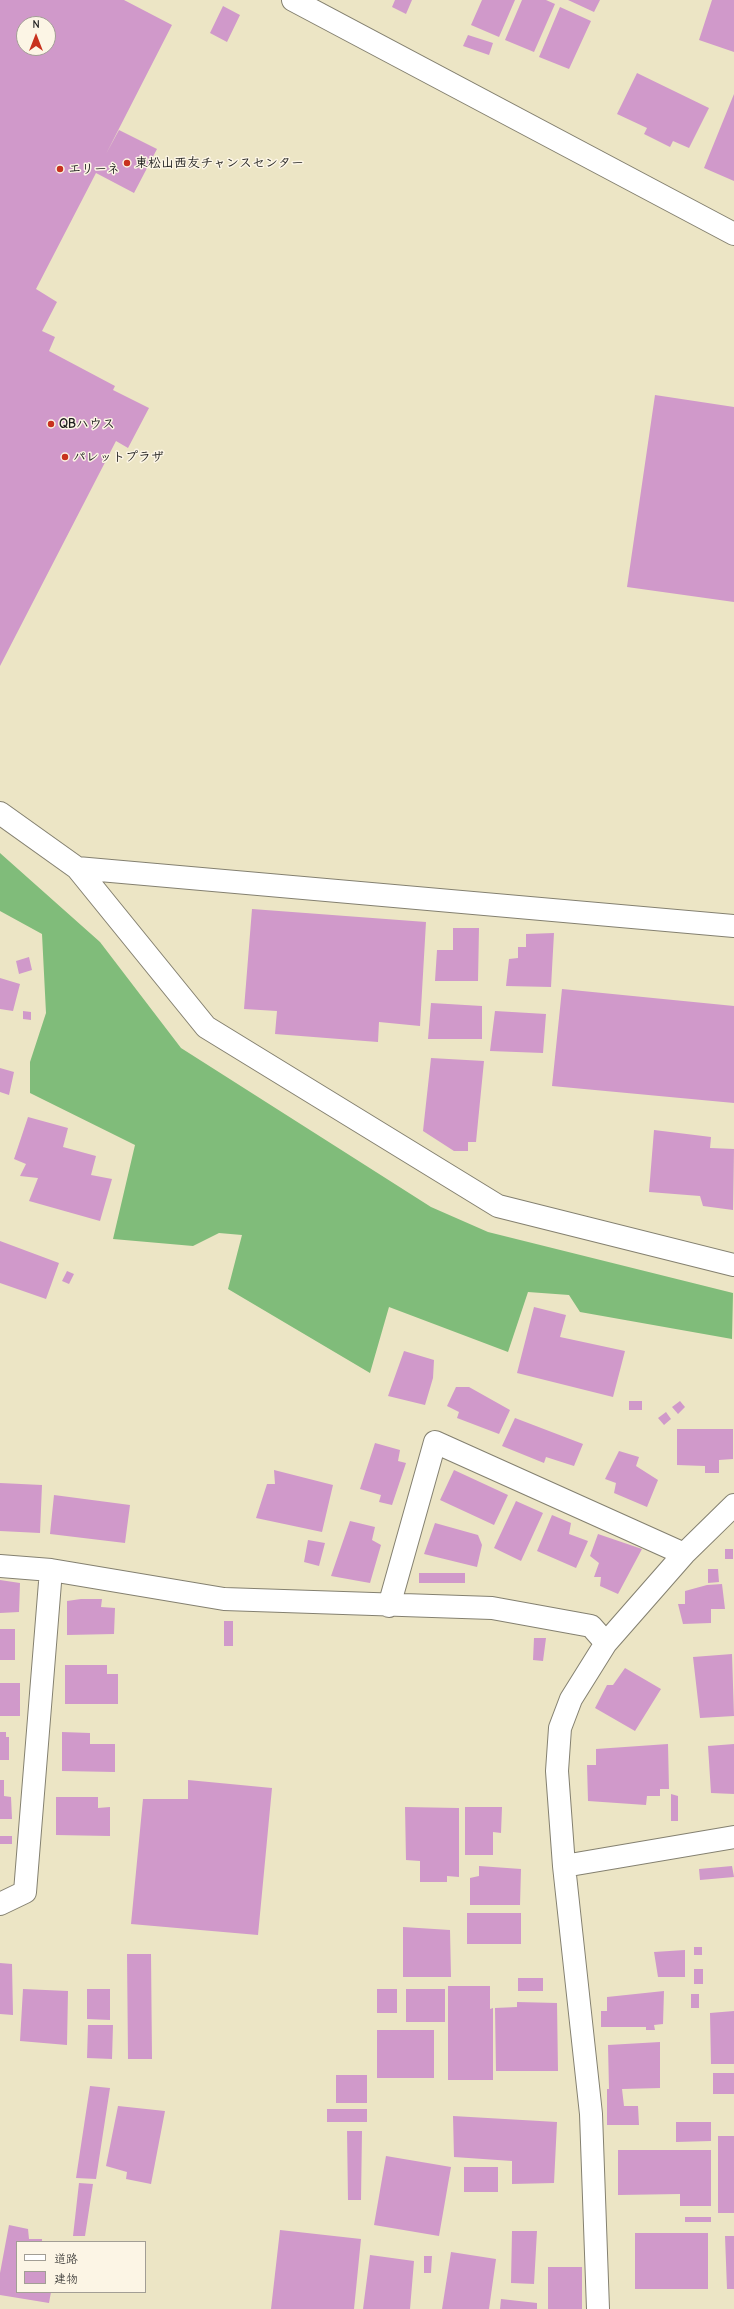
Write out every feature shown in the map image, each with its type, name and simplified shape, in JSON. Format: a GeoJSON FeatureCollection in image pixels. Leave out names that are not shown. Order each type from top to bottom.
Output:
{"type":"FeatureCollection","features":[{"type":"Feature","properties":{"kind":"street"},"geometry":{"type":"LineString","coordinates":[[293,0],[321,6],[734,234]]}},
{"type":"Feature","properties":{"kind":"street"},"geometry":{"type":"LineString","coordinates":[[0,813],[77,868],[206,1027],[491,1202],[505,1208],[734,1265]]}},
{"type":"Feature","properties":{"kind":"street"},"geometry":{"type":"LineString","coordinates":[[77,868],[734,926]]}},
{"type":"Feature","properties":{"kind":"street"},"geometry":{"type":"LineString","coordinates":[[390,1606],[435,1442],[684,1554]]}},
{"type":"Feature","properties":{"kind":"street"},"geometry":{"type":"LineString","coordinates":[[598,2309],[591,2114],[564,1866],[557,1771],[560,1728],[571,1699],[606,1643],[684,1554],[734,1505]]}},
{"type":"Feature","properties":{"kind":"street"},"geometry":{"type":"LineString","coordinates":[[0,1566],[51,1570],[224,1599],[390,1606],[492,1608],[591,1626],[606,1643]]}},
{"type":"Feature","properties":{"kind":"street"},"geometry":{"type":"LineString","coordinates":[[0,1904],[25,1892],[51,1570]]}},
{"type":"Feature","properties":{"kind":"street"},"geometry":{"type":"LineString","coordinates":[[564,1866],[734,1837]]}},
{"type":"Feature","properties":{"kind":"green space"},"geometry":{"type":"Polygon","coordinates":[[[0,853],[100,942],[181,1048],[431,1207],[488,1232],[733,1293],[732,1339],[580,1312],[569,1295],[528,1292],[508,1352],[389,1307],[370,1373],[228,1289],[242,1235],[219,1233],[193,1246],[113,1239],[135,1145],[30,1093],[30,1062],[46,1013],[42,934],[0,911],[0,853]]]}},
{"type":"Feature","properties":{"kind":"building"},"geometry":{"type":"Polygon","coordinates":[[[0,0],[124,0],[172,25],[106,154],[119,130],[157,149],[134,193],[96,173],[36,289],[57,302],[42,331],[55,337],[49,351],[115,386],[113,390],[149,408],[128,448],[116,441],[0,666],[0,0]]]}},
{"type":"Feature","properties":{"kind":"building"},"geometry":{"type":"Polygon","coordinates":[[[395,0],[412,0],[406,14],[392,7],[395,0]]]}},
{"type":"Feature","properties":{"kind":"building"},"geometry":{"type":"Polygon","coordinates":[[[482,0],[515,0],[499,37],[471,25],[482,0]]]}},
{"type":"Feature","properties":{"kind":"building"},"geometry":{"type":"Polygon","coordinates":[[[522,0],[546,0],[555,4],[534,52],[505,40],[522,0]]]}},
{"type":"Feature","properties":{"kind":"building"},"geometry":{"type":"Polygon","coordinates":[[[568,0],[600,0],[594,12],[568,0]]]}},
{"type":"Feature","properties":{"kind":"building"},"geometry":{"type":"Polygon","coordinates":[[[712,0],[734,0],[734,52],[699,40],[712,0]]]}},
{"type":"Feature","properties":{"kind":"building"},"geometry":{"type":"Polygon","coordinates":[[[223,6],[240,15],[227,42],[210,33],[223,6]]]}},
{"type":"Feature","properties":{"kind":"building"},"geometry":{"type":"Polygon","coordinates":[[[560,7],[591,21],[569,69],[539,57],[560,7]]]}},
{"type":"Feature","properties":{"kind":"building"},"geometry":{"type":"Polygon","coordinates":[[[468,35],[493,43],[489,55],[463,46],[468,35]]]}},
{"type":"Feature","properties":{"kind":"building"},"geometry":{"type":"Polygon","coordinates":[[[637,73],[709,108],[689,148],[673,141],[670,147],[644,134],[647,128],[617,114],[637,73]]]}},
{"type":"Feature","properties":{"kind":"building"},"geometry":{"type":"Polygon","coordinates":[[[734,94],[734,181],[704,168],[734,94]]]}},
{"type":"Feature","properties":{"kind":"building"},"geometry":{"type":"Polygon","coordinates":[[[655,395],[734,407],[734,602],[627,587],[655,395]]]}},
{"type":"Feature","properties":{"kind":"building"},"geometry":{"type":"Polygon","coordinates":[[[252,909],[426,922],[420,1026],[379,1022],[378,1042],[275,1034],[277,1011],[244,1009],[252,909]]]}},
{"type":"Feature","properties":{"kind":"building"},"geometry":{"type":"Polygon","coordinates":[[[453,928],[479,928],[478,981],[435,981],[437,950],[453,950],[453,928]]]}},
{"type":"Feature","properties":{"kind":"building"},"geometry":{"type":"Polygon","coordinates":[[[554,933],[551,987],[506,986],[509,959],[518,958],[518,947],[526,947],[526,934],[554,933]]]}},
{"type":"Feature","properties":{"kind":"building"},"geometry":{"type":"Polygon","coordinates":[[[29,957],[32,970],[19,974],[16,961],[29,957]]]}},
{"type":"Feature","properties":{"kind":"building"},"geometry":{"type":"Polygon","coordinates":[[[0,978],[20,984],[13,1011],[0,1009],[0,978]]]}},
{"type":"Feature","properties":{"kind":"building"},"geometry":{"type":"Polygon","coordinates":[[[562,989],[734,1006],[734,1103],[552,1086],[562,989]]]}},
{"type":"Feature","properties":{"kind":"building"},"geometry":{"type":"Polygon","coordinates":[[[431,1003],[482,1006],[482,1039],[428,1039],[431,1003]]]}},
{"type":"Feature","properties":{"kind":"building"},"geometry":{"type":"Polygon","coordinates":[[[23,1011],[31,1012],[31,1020],[23,1019],[23,1011]]]}},
{"type":"Feature","properties":{"kind":"building"},"geometry":{"type":"Polygon","coordinates":[[[495,1011],[546,1014],[543,1053],[490,1051],[495,1011]]]}},
{"type":"Feature","properties":{"kind":"building"},"geometry":{"type":"Polygon","coordinates":[[[431,1058],[484,1061],[476,1142],[468,1142],[468,1151],[454,1151],[423,1131],[431,1058]]]}},
{"type":"Feature","properties":{"kind":"building"},"geometry":{"type":"Polygon","coordinates":[[[0,1068],[14,1072],[9,1095],[0,1092],[0,1068]]]}},
{"type":"Feature","properties":{"kind":"building"},"geometry":{"type":"Polygon","coordinates":[[[28,1117],[68,1128],[63,1147],[96,1156],[91,1175],[112,1179],[100,1221],[29,1201],[38,1178],[20,1176],[26,1164],[14,1159],[28,1117]]]}},
{"type":"Feature","properties":{"kind":"building"},"geometry":{"type":"Polygon","coordinates":[[[654,1130],[711,1137],[710,1148],[734,1149],[733,1210],[703,1206],[700,1196],[649,1192],[654,1130]]]}},
{"type":"Feature","properties":{"kind":"building"},"geometry":{"type":"Polygon","coordinates":[[[0,1241],[59,1263],[46,1299],[0,1283],[0,1241]]]}},
{"type":"Feature","properties":{"kind":"building"},"geometry":{"type":"Polygon","coordinates":[[[67,1271],[74,1274],[69,1284],[62,1281],[67,1271]]]}},
{"type":"Feature","properties":{"kind":"building"},"geometry":{"type":"Polygon","coordinates":[[[534,1307],[566,1315],[560,1337],[625,1351],[613,1397],[517,1373],[534,1307]]]}},
{"type":"Feature","properties":{"kind":"building"},"geometry":{"type":"Polygon","coordinates":[[[404,1351],[434,1360],[433,1378],[425,1405],[388,1396],[404,1351]]]}},
{"type":"Feature","properties":{"kind":"building"},"geometry":{"type":"Polygon","coordinates":[[[456,1387],[469,1387],[510,1410],[499,1434],[457,1418],[459,1412],[447,1406],[456,1387]]]}},
{"type":"Feature","properties":{"kind":"building"},"geometry":{"type":"Polygon","coordinates":[[[629,1401],[642,1401],[642,1410],[629,1410],[629,1401]]]}},
{"type":"Feature","properties":{"kind":"building"},"geometry":{"type":"Polygon","coordinates":[[[680,1401],[685,1407],[678,1414],[672,1407],[680,1401]]]}},
{"type":"Feature","properties":{"kind":"building"},"geometry":{"type":"Polygon","coordinates":[[[666,1412],[671,1419],[664,1425],[658,1418],[666,1412]]]}},
{"type":"Feature","properties":{"kind":"building"},"geometry":{"type":"Polygon","coordinates":[[[515,1418],[583,1444],[574,1466],[546,1457],[544,1463],[502,1446],[515,1418]]]}},
{"type":"Feature","properties":{"kind":"building"},"geometry":{"type":"Polygon","coordinates":[[[677,1429],[733,1429],[733,1459],[719,1460],[719,1473],[705,1473],[705,1466],[677,1465],[677,1429]]]}},
{"type":"Feature","properties":{"kind":"building"},"geometry":{"type":"Polygon","coordinates":[[[375,1443],[400,1450],[398,1461],[406,1463],[392,1505],[379,1502],[381,1495],[360,1489],[375,1443]]]}},
{"type":"Feature","properties":{"kind":"building"},"geometry":{"type":"Polygon","coordinates":[[[619,1451],[639,1457],[636,1466],[658,1480],[647,1507],[614,1493],[616,1483],[605,1479],[619,1451]]]}},
{"type":"Feature","properties":{"kind":"building"},"geometry":{"type":"Polygon","coordinates":[[[274,1470],[333,1485],[322,1532],[256,1518],[267,1484],[275,1484],[274,1470]]]}},
{"type":"Feature","properties":{"kind":"building"},"geometry":{"type":"Polygon","coordinates":[[[454,1470],[508,1495],[494,1525],[440,1500],[454,1470]]]}},
{"type":"Feature","properties":{"kind":"building"},"geometry":{"type":"Polygon","coordinates":[[[0,1483],[42,1485],[40,1533],[0,1531],[0,1483]]]}},
{"type":"Feature","properties":{"kind":"building"},"geometry":{"type":"Polygon","coordinates":[[[54,1495],[130,1505],[125,1543],[50,1534],[54,1495]]]}},
{"type":"Feature","properties":{"kind":"building"},"geometry":{"type":"Polygon","coordinates":[[[516,1501],[543,1513],[521,1561],[494,1548],[516,1501]]]}},
{"type":"Feature","properties":{"kind":"building"},"geometry":{"type":"Polygon","coordinates":[[[552,1515],[571,1523],[569,1534],[588,1541],[576,1568],[537,1551],[552,1515]]]}},
{"type":"Feature","properties":{"kind":"building"},"geometry":{"type":"Polygon","coordinates":[[[350,1521],[375,1527],[372,1540],[381,1545],[370,1583],[331,1576],[350,1521]]]}},
{"type":"Feature","properties":{"kind":"building"},"geometry":{"type":"Polygon","coordinates":[[[435,1523],[478,1535],[482,1545],[477,1567],[424,1554],[435,1523]]]}},
{"type":"Feature","properties":{"kind":"building"},"geometry":{"type":"Polygon","coordinates":[[[598,1534],[642,1549],[618,1594],[600,1586],[601,1577],[594,1577],[599,1563],[590,1556],[598,1534]]]}},
{"type":"Feature","properties":{"kind":"building"},"geometry":{"type":"Polygon","coordinates":[[[308,1540],[325,1543],[319,1566],[304,1562],[308,1540]]]}},
{"type":"Feature","properties":{"kind":"building"},"geometry":{"type":"Polygon","coordinates":[[[725,1549],[733,1549],[733,1559],[725,1559],[725,1549]]]}},
{"type":"Feature","properties":{"kind":"building"},"geometry":{"type":"Polygon","coordinates":[[[708,1569],[718,1569],[719,1582],[708,1583],[708,1569]]]}},
{"type":"Feature","properties":{"kind":"building"},"geometry":{"type":"Polygon","coordinates":[[[419,1573],[465,1573],[465,1583],[419,1583],[419,1573]]]}},
{"type":"Feature","properties":{"kind":"building"},"geometry":{"type":"Polygon","coordinates":[[[0,1580],[20,1583],[19,1612],[0,1613],[0,1580]]]}},
{"type":"Feature","properties":{"kind":"building"},"geometry":{"type":"Polygon","coordinates":[[[722,1584],[725,1609],[711,1609],[711,1623],[683,1624],[678,1604],[685,1604],[685,1591],[707,1585],[722,1584]]]}},
{"type":"Feature","properties":{"kind":"building"},"geometry":{"type":"Polygon","coordinates":[[[102,1599],[101,1607],[115,1608],[114,1634],[67,1635],[67,1601],[102,1599]]]}},
{"type":"Feature","properties":{"kind":"building"},"geometry":{"type":"Polygon","coordinates":[[[224,1621],[233,1621],[233,1646],[224,1646],[224,1621]]]}},
{"type":"Feature","properties":{"kind":"building"},"geometry":{"type":"Polygon","coordinates":[[[0,1629],[15,1629],[15,1660],[0,1660],[0,1629]]]}},
{"type":"Feature","properties":{"kind":"building"},"geometry":{"type":"Polygon","coordinates":[[[534,1638],[546,1638],[543,1661],[533,1660],[534,1638]]]}},
{"type":"Feature","properties":{"kind":"building"},"geometry":{"type":"Polygon","coordinates":[[[732,1654],[734,1716],[700,1718],[693,1657],[732,1654]]]}},
{"type":"Feature","properties":{"kind":"building"},"geometry":{"type":"Polygon","coordinates":[[[65,1665],[107,1665],[107,1674],[118,1674],[118,1704],[65,1704],[65,1665]]]}},
{"type":"Feature","properties":{"kind":"building"},"geometry":{"type":"Polygon","coordinates":[[[625,1668],[661,1689],[635,1731],[595,1708],[607,1685],[613,1685],[625,1668]]]}},
{"type":"Feature","properties":{"kind":"building"},"geometry":{"type":"Polygon","coordinates":[[[0,1683],[20,1683],[20,1716],[0,1716],[0,1683]]]}},
{"type":"Feature","properties":{"kind":"building"},"geometry":{"type":"Polygon","coordinates":[[[0,1732],[6,1732],[6,1737],[9,1737],[9,1760],[0,1760],[0,1732]]]}},
{"type":"Feature","properties":{"kind":"building"},"geometry":{"type":"Polygon","coordinates":[[[62,1732],[90,1733],[90,1744],[115,1744],[115,1772],[62,1771],[62,1732]]]}},
{"type":"Feature","properties":{"kind":"building"},"geometry":{"type":"Polygon","coordinates":[[[668,1744],[669,1789],[660,1789],[660,1796],[647,1796],[646,1805],[588,1801],[587,1765],[596,1765],[596,1749],[668,1744]]]}},
{"type":"Feature","properties":{"kind":"building"},"geometry":{"type":"Polygon","coordinates":[[[734,1744],[734,1794],[711,1793],[708,1746],[734,1744]]]}},
{"type":"Feature","properties":{"kind":"building"},"geometry":{"type":"Polygon","coordinates":[[[0,1780],[4,1780],[4,1796],[11,1797],[12,1819],[0,1819],[0,1780]]]}},
{"type":"Feature","properties":{"kind":"building"},"geometry":{"type":"Polygon","coordinates":[[[188,1780],[272,1788],[258,1935],[131,1924],[143,1799],[188,1799],[188,1780]]]}},
{"type":"Feature","properties":{"kind":"building"},"geometry":{"type":"Polygon","coordinates":[[[671,1794],[678,1796],[678,1821],[671,1821],[671,1794]]]}},
{"type":"Feature","properties":{"kind":"building"},"geometry":{"type":"Polygon","coordinates":[[[56,1797],[98,1797],[98,1808],[110,1807],[110,1836],[56,1835],[56,1797]]]}},
{"type":"Feature","properties":{"kind":"building"},"geometry":{"type":"Polygon","coordinates":[[[405,1807],[459,1808],[459,1877],[447,1876],[447,1882],[420,1882],[420,1861],[406,1860],[405,1807]]]}},
{"type":"Feature","properties":{"kind":"building"},"geometry":{"type":"Polygon","coordinates":[[[465,1807],[502,1807],[501,1833],[493,1832],[493,1855],[465,1855],[465,1807]]]}},
{"type":"Feature","properties":{"kind":"building"},"geometry":{"type":"Polygon","coordinates":[[[0,1836],[12,1836],[12,1844],[0,1844],[0,1836]]]}},
{"type":"Feature","properties":{"kind":"building"},"geometry":{"type":"Polygon","coordinates":[[[479,1866],[521,1869],[520,1905],[470,1905],[470,1878],[479,1876],[479,1866]]]}},
{"type":"Feature","properties":{"kind":"building"},"geometry":{"type":"Polygon","coordinates":[[[732,1866],[734,1877],[700,1880],[699,1869],[732,1866]]]}},
{"type":"Feature","properties":{"kind":"building"},"geometry":{"type":"Polygon","coordinates":[[[467,1913],[521,1913],[521,1944],[467,1944],[467,1913]]]}},
{"type":"Feature","properties":{"kind":"building"},"geometry":{"type":"Polygon","coordinates":[[[403,1927],[450,1930],[451,1977],[403,1977],[403,1927]]]}},
{"type":"Feature","properties":{"kind":"building"},"geometry":{"type":"Polygon","coordinates":[[[694,1947],[702,1947],[702,1955],[694,1955],[694,1947]]]}},
{"type":"Feature","properties":{"kind":"building"},"geometry":{"type":"Polygon","coordinates":[[[685,1950],[685,1977],[658,1977],[654,1952],[685,1950]]]}},
{"type":"Feature","properties":{"kind":"building"},"geometry":{"type":"Polygon","coordinates":[[[127,1954],[151,1954],[152,2059],[128,2059],[127,1954]]]}},
{"type":"Feature","properties":{"kind":"building"},"geometry":{"type":"Polygon","coordinates":[[[0,1963],[12,1964],[13,2015],[0,2014],[0,1963]]]}},
{"type":"Feature","properties":{"kind":"building"},"geometry":{"type":"Polygon","coordinates":[[[694,1969],[703,1969],[703,1984],[694,1984],[694,1969]]]}},
{"type":"Feature","properties":{"kind":"building"},"geometry":{"type":"Polygon","coordinates":[[[518,1978],[543,1978],[543,1991],[518,1991],[518,1978]]]}},
{"type":"Feature","properties":{"kind":"building"},"geometry":{"type":"Polygon","coordinates":[[[448,1986],[490,1986],[490,2009],[493,2008],[493,2080],[448,2080],[448,1986]]]}},
{"type":"Feature","properties":{"kind":"building"},"geometry":{"type":"Polygon","coordinates":[[[23,1989],[68,1991],[67,2045],[20,2041],[23,1989]]]}},
{"type":"Feature","properties":{"kind":"building"},"geometry":{"type":"Polygon","coordinates":[[[87,1989],[110,1989],[110,2020],[87,2019],[87,1989]]]}},
{"type":"Feature","properties":{"kind":"building"},"geometry":{"type":"Polygon","coordinates":[[[377,1989],[397,1989],[397,2013],[377,2013],[377,1989]]]}},
{"type":"Feature","properties":{"kind":"building"},"geometry":{"type":"Polygon","coordinates":[[[406,1989],[445,1989],[445,2022],[406,2022],[406,1989]]]}},
{"type":"Feature","properties":{"kind":"building"},"geometry":{"type":"Polygon","coordinates":[[[664,1991],[663,2024],[654,2025],[655,2030],[646,2030],[646,2027],[601,2027],[601,2011],[607,2011],[607,1997],[664,1991]]]}},
{"type":"Feature","properties":{"kind":"building"},"geometry":{"type":"Polygon","coordinates":[[[691,1994],[699,1994],[699,2008],[691,2008],[691,1994]]]}},
{"type":"Feature","properties":{"kind":"building"},"geometry":{"type":"Polygon","coordinates":[[[517,2002],[557,2003],[558,2071],[496,2071],[495,2008],[517,2007],[517,2002]]]}},
{"type":"Feature","properties":{"kind":"building"},"geometry":{"type":"Polygon","coordinates":[[[734,2011],[734,2064],[711,2064],[710,2013],[734,2011]]]}},
{"type":"Feature","properties":{"kind":"building"},"geometry":{"type":"Polygon","coordinates":[[[88,2025],[113,2025],[112,2059],[87,2058],[88,2025]]]}},
{"type":"Feature","properties":{"kind":"building"},"geometry":{"type":"Polygon","coordinates":[[[377,2030],[434,2030],[434,2078],[377,2078],[377,2030]]]}},
{"type":"Feature","properties":{"kind":"building"},"geometry":{"type":"Polygon","coordinates":[[[660,2042],[660,2088],[622,2089],[624,2106],[638,2106],[639,2125],[607,2125],[607,2089],[609,2089],[608,2045],[660,2042]]]}},
{"type":"Feature","properties":{"kind":"building"},"geometry":{"type":"Polygon","coordinates":[[[713,2073],[734,2073],[734,2094],[713,2094],[713,2073]]]}},
{"type":"Feature","properties":{"kind":"building"},"geometry":{"type":"Polygon","coordinates":[[[336,2075],[367,2075],[367,2103],[336,2103],[336,2075]]]}},
{"type":"Feature","properties":{"kind":"building"},"geometry":{"type":"Polygon","coordinates":[[[90,2086],[110,2088],[96,2179],[76,2178],[90,2086]]]}},
{"type":"Feature","properties":{"kind":"building"},"geometry":{"type":"Polygon","coordinates":[[[118,2106],[165,2111],[151,2184],[126,2179],[127,2172],[106,2166],[118,2106]]]}},
{"type":"Feature","properties":{"kind":"building"},"geometry":{"type":"Polygon","coordinates":[[[327,2109],[367,2109],[367,2122],[327,2122],[327,2109]]]}},
{"type":"Feature","properties":{"kind":"building"},"geometry":{"type":"Polygon","coordinates":[[[453,2116],[557,2122],[554,2183],[512,2184],[512,2161],[454,2157],[453,2116]]]}},
{"type":"Feature","properties":{"kind":"building"},"geometry":{"type":"Polygon","coordinates":[[[676,2122],[711,2122],[711,2141],[676,2142],[676,2122]]]}},
{"type":"Feature","properties":{"kind":"building"},"geometry":{"type":"Polygon","coordinates":[[[347,2131],[362,2131],[361,2200],[348,2200],[347,2131]]]}},
{"type":"Feature","properties":{"kind":"building"},"geometry":{"type":"Polygon","coordinates":[[[718,2136],[734,2136],[734,2213],[718,2213],[718,2136]]]}},
{"type":"Feature","properties":{"kind":"building"},"geometry":{"type":"Polygon","coordinates":[[[618,2150],[711,2150],[711,2206],[680,2206],[680,2194],[618,2195],[618,2150]]]}},
{"type":"Feature","properties":{"kind":"building"},"geometry":{"type":"Polygon","coordinates":[[[386,2156],[451,2167],[439,2236],[374,2225],[386,2156]]]}},
{"type":"Feature","properties":{"kind":"building"},"geometry":{"type":"Polygon","coordinates":[[[464,2167],[498,2167],[498,2192],[464,2192],[464,2167]]]}},
{"type":"Feature","properties":{"kind":"building"},"geometry":{"type":"Polygon","coordinates":[[[79,2183],[93,2184],[85,2236],[73,2236],[79,2183]]]}},
{"type":"Feature","properties":{"kind":"building"},"geometry":{"type":"Polygon","coordinates":[[[685,2217],[711,2217],[711,2222],[685,2222],[685,2217]]]}},
{"type":"Feature","properties":{"kind":"building"},"geometry":{"type":"Polygon","coordinates":[[[9,2225],[28,2229],[29,2239],[42,2239],[42,2241],[16,2241],[16,2293],[51,2293],[49,2303],[0,2295],[0,2273],[9,2225]]]}},
{"type":"Feature","properties":{"kind":"building"},"geometry":{"type":"Polygon","coordinates":[[[280,2230],[361,2239],[354,2309],[271,2309],[280,2230]]]}},
{"type":"Feature","properties":{"kind":"building"},"geometry":{"type":"Polygon","coordinates":[[[512,2231],[537,2231],[534,2284],[511,2283],[512,2231]]]}},
{"type":"Feature","properties":{"kind":"building"},"geometry":{"type":"Polygon","coordinates":[[[635,2233],[708,2233],[708,2289],[635,2289],[635,2233]]]}},
{"type":"Feature","properties":{"kind":"building"},"geometry":{"type":"Polygon","coordinates":[[[725,2236],[734,2236],[734,2289],[727,2289],[725,2236]]]}},
{"type":"Feature","properties":{"kind":"building"},"geometry":{"type":"Polygon","coordinates":[[[451,2252],[496,2259],[489,2309],[442,2309],[451,2252]]]}},
{"type":"Feature","properties":{"kind":"building"},"geometry":{"type":"Polygon","coordinates":[[[370,2255],[414,2261],[410,2309],[363,2309],[370,2255]]]}},
{"type":"Feature","properties":{"kind":"building"},"geometry":{"type":"Polygon","coordinates":[[[424,2256],[432,2256],[431,2273],[424,2273],[424,2256]]]}},
{"type":"Feature","properties":{"kind":"building"},"geometry":{"type":"Polygon","coordinates":[[[548,2267],[582,2267],[582,2309],[548,2309],[548,2267]]]}},
{"type":"Feature","properties":{"kind":"building"},"geometry":{"type":"Polygon","coordinates":[[[501,2299],[537,2303],[537,2309],[500,2309],[501,2299]]]}},
{"type":"Feature","properties":{"kind":"place","name":"東松山西友チャンスセンター"},"geometry":{"type":"Point","coordinates":[127,163]}},
{"type":"Feature","properties":{"kind":"place","name":"エリーネ"},"geometry":{"type":"Point","coordinates":[60,169]}},
{"type":"Feature","properties":{"kind":"place","name":"QBハウス"},"geometry":{"type":"Point","coordinates":[51,424]}},
{"type":"Feature","properties":{"kind":"place","name":"パレットプラザ"},"geometry":{"type":"Point","coordinates":[65,457]}}]}
